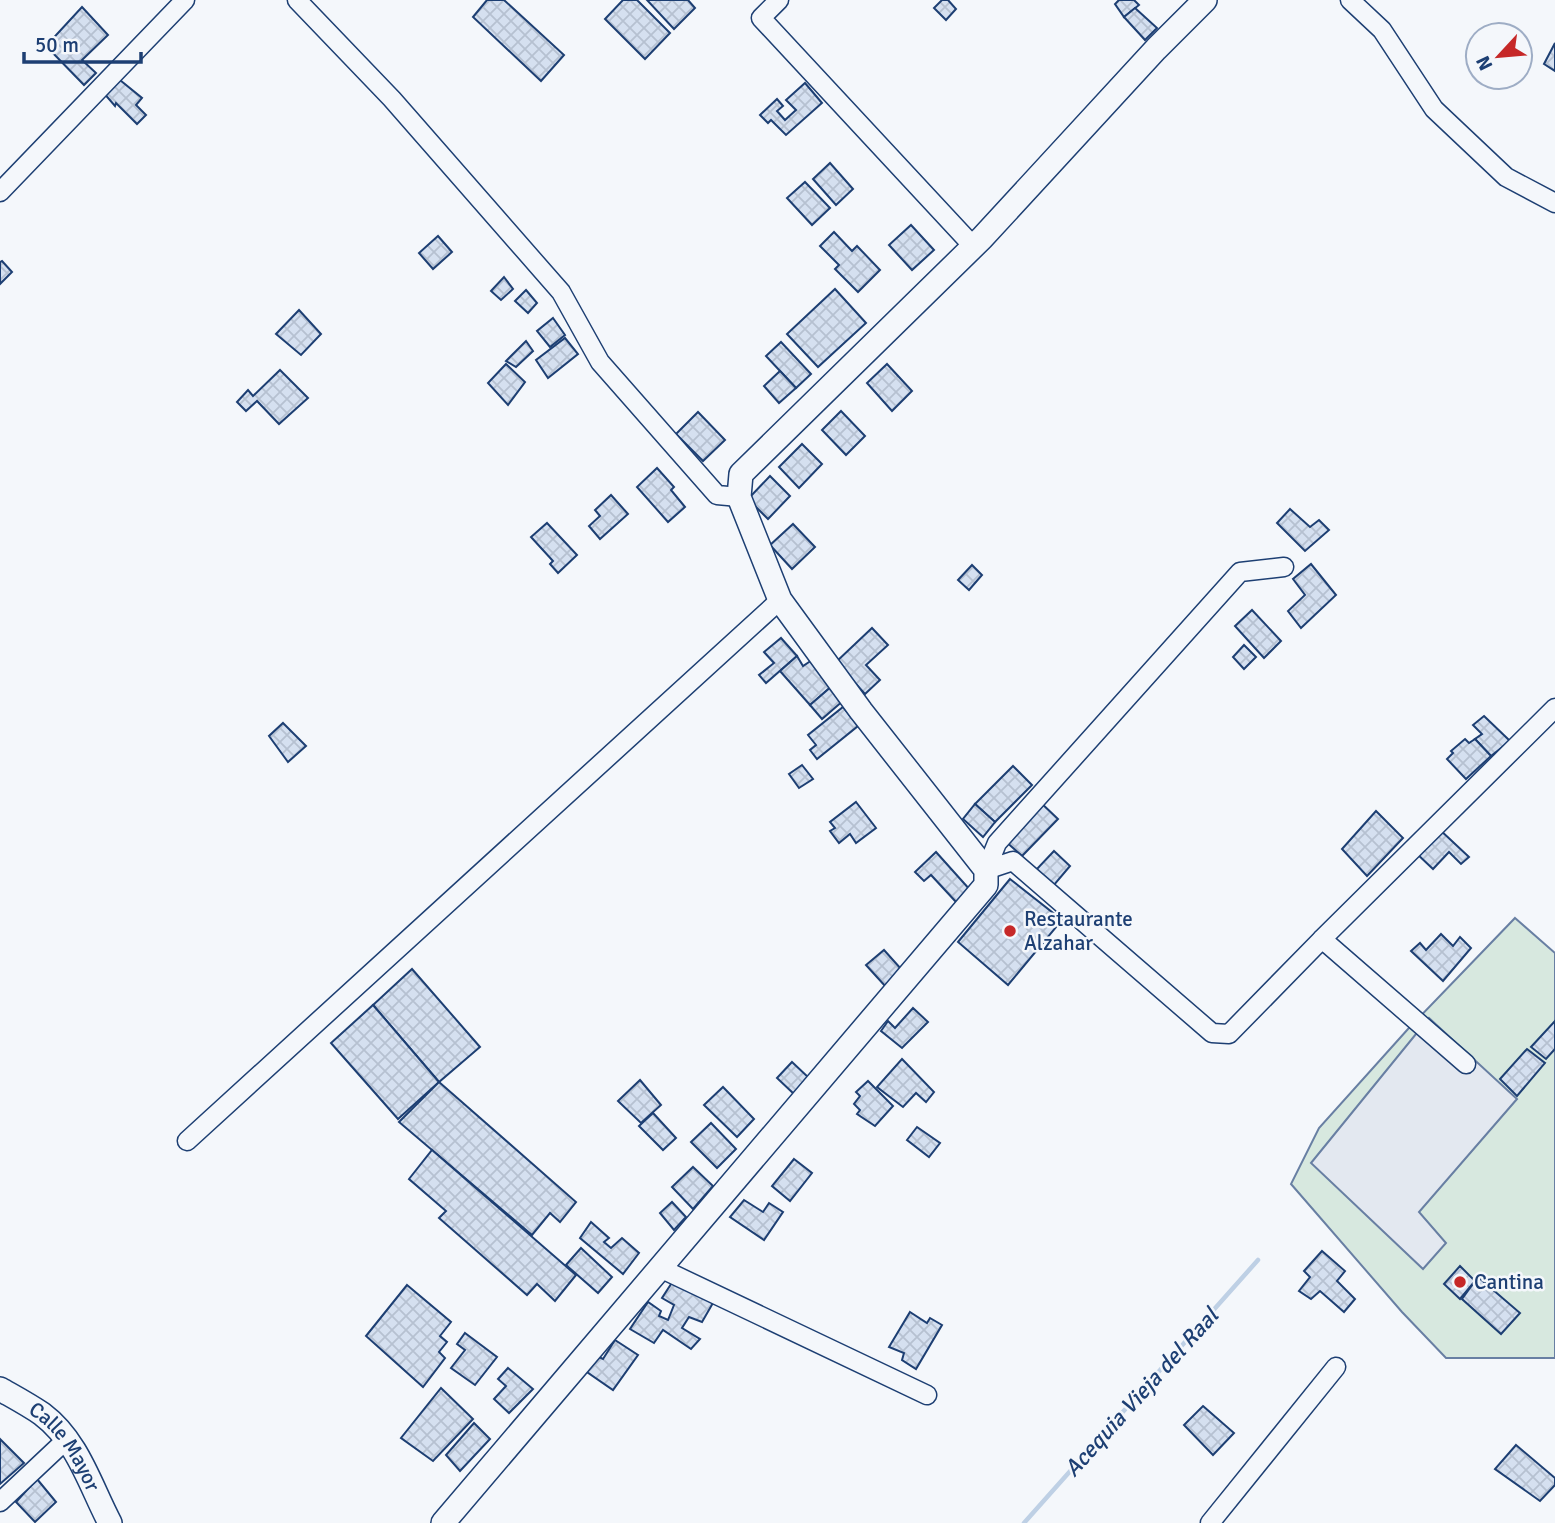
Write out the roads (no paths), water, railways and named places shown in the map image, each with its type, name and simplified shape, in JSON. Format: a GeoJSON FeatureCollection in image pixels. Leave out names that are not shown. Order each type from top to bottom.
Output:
{"type":"FeatureCollection","features":[{"type":"Feature","properties":{"kind":"main road"},"geometry":{"type":"LineString","coordinates":[[443,1523],[986,885],[986,870],[861,711],[780,600],[739,497],[741,474],[973,246],[1205,0]]}},
{"type":"Feature","properties":{"kind":"main road","name":"Calle Mayor"},"geometry":{"type":"LineString","coordinates":[[0,1389],[41,1413],[66,1438],[81,1461],[110,1523]]}},
{"type":"Feature","properties":{"kind":"street"},"geometry":{"type":"LineString","coordinates":[[0,192],[186,0]]}},
{"type":"Feature","properties":{"kind":"street"},"geometry":{"type":"LineString","coordinates":[[296,0],[392,99],[561,292],[600,362],[717,495],[739,497]]}},
{"type":"Feature","properties":{"kind":"street"},"geometry":{"type":"LineString","coordinates":[[779,0],[761,18],[973,246]]}},
{"type":"Feature","properties":{"kind":"street"},"geometry":{"type":"LineString","coordinates":[[1350,0],[1382,30],[1434,108],[1506,177],[1555,203]]}},
{"type":"Feature","properties":{"kind":"street"},"geometry":{"type":"LineString","coordinates":[[986,870],[997,843],[1240,572],[1284,568]]}},
{"type":"Feature","properties":{"kind":"street"},"geometry":{"type":"LineString","coordinates":[[187,1140],[780,600]]}},
{"type":"Feature","properties":{"kind":"street"},"geometry":{"type":"LineString","coordinates":[[986,870],[1013,861],[1212,1033],[1229,1034],[1555,708]]}},
{"type":"Feature","properties":{"kind":"street"},"geometry":{"type":"LineString","coordinates":[[1322,939],[1466,1065]]}},
{"type":"Feature","properties":{"kind":"street"},"geometry":{"type":"LineString","coordinates":[[660,1268],[927,1395]]}},
{"type":"Feature","properties":{"kind":"street"},"geometry":{"type":"LineString","coordinates":[[1210,1523],[1336,1367]]}},
{"type":"Feature","properties":{"kind":"street"},"geometry":{"type":"LineString","coordinates":[[0,1502],[66,1438]]}},
{"type":"Feature","properties":{"kind":"waterway","name":"Acequia Vieja del Raal"},"geometry":{"type":"LineString","coordinates":[[1024,1523],[1258,1260]]}},
{"type":"Feature","properties":{"kind":"place","name":"Restaurante Alzahar"},"geometry":{"type":"Point","coordinates":[1010,931]}},
{"type":"Feature","properties":{"kind":"place","name":"Cantina"},"geometry":{"type":"Point","coordinates":[1460,1282]}}]}
